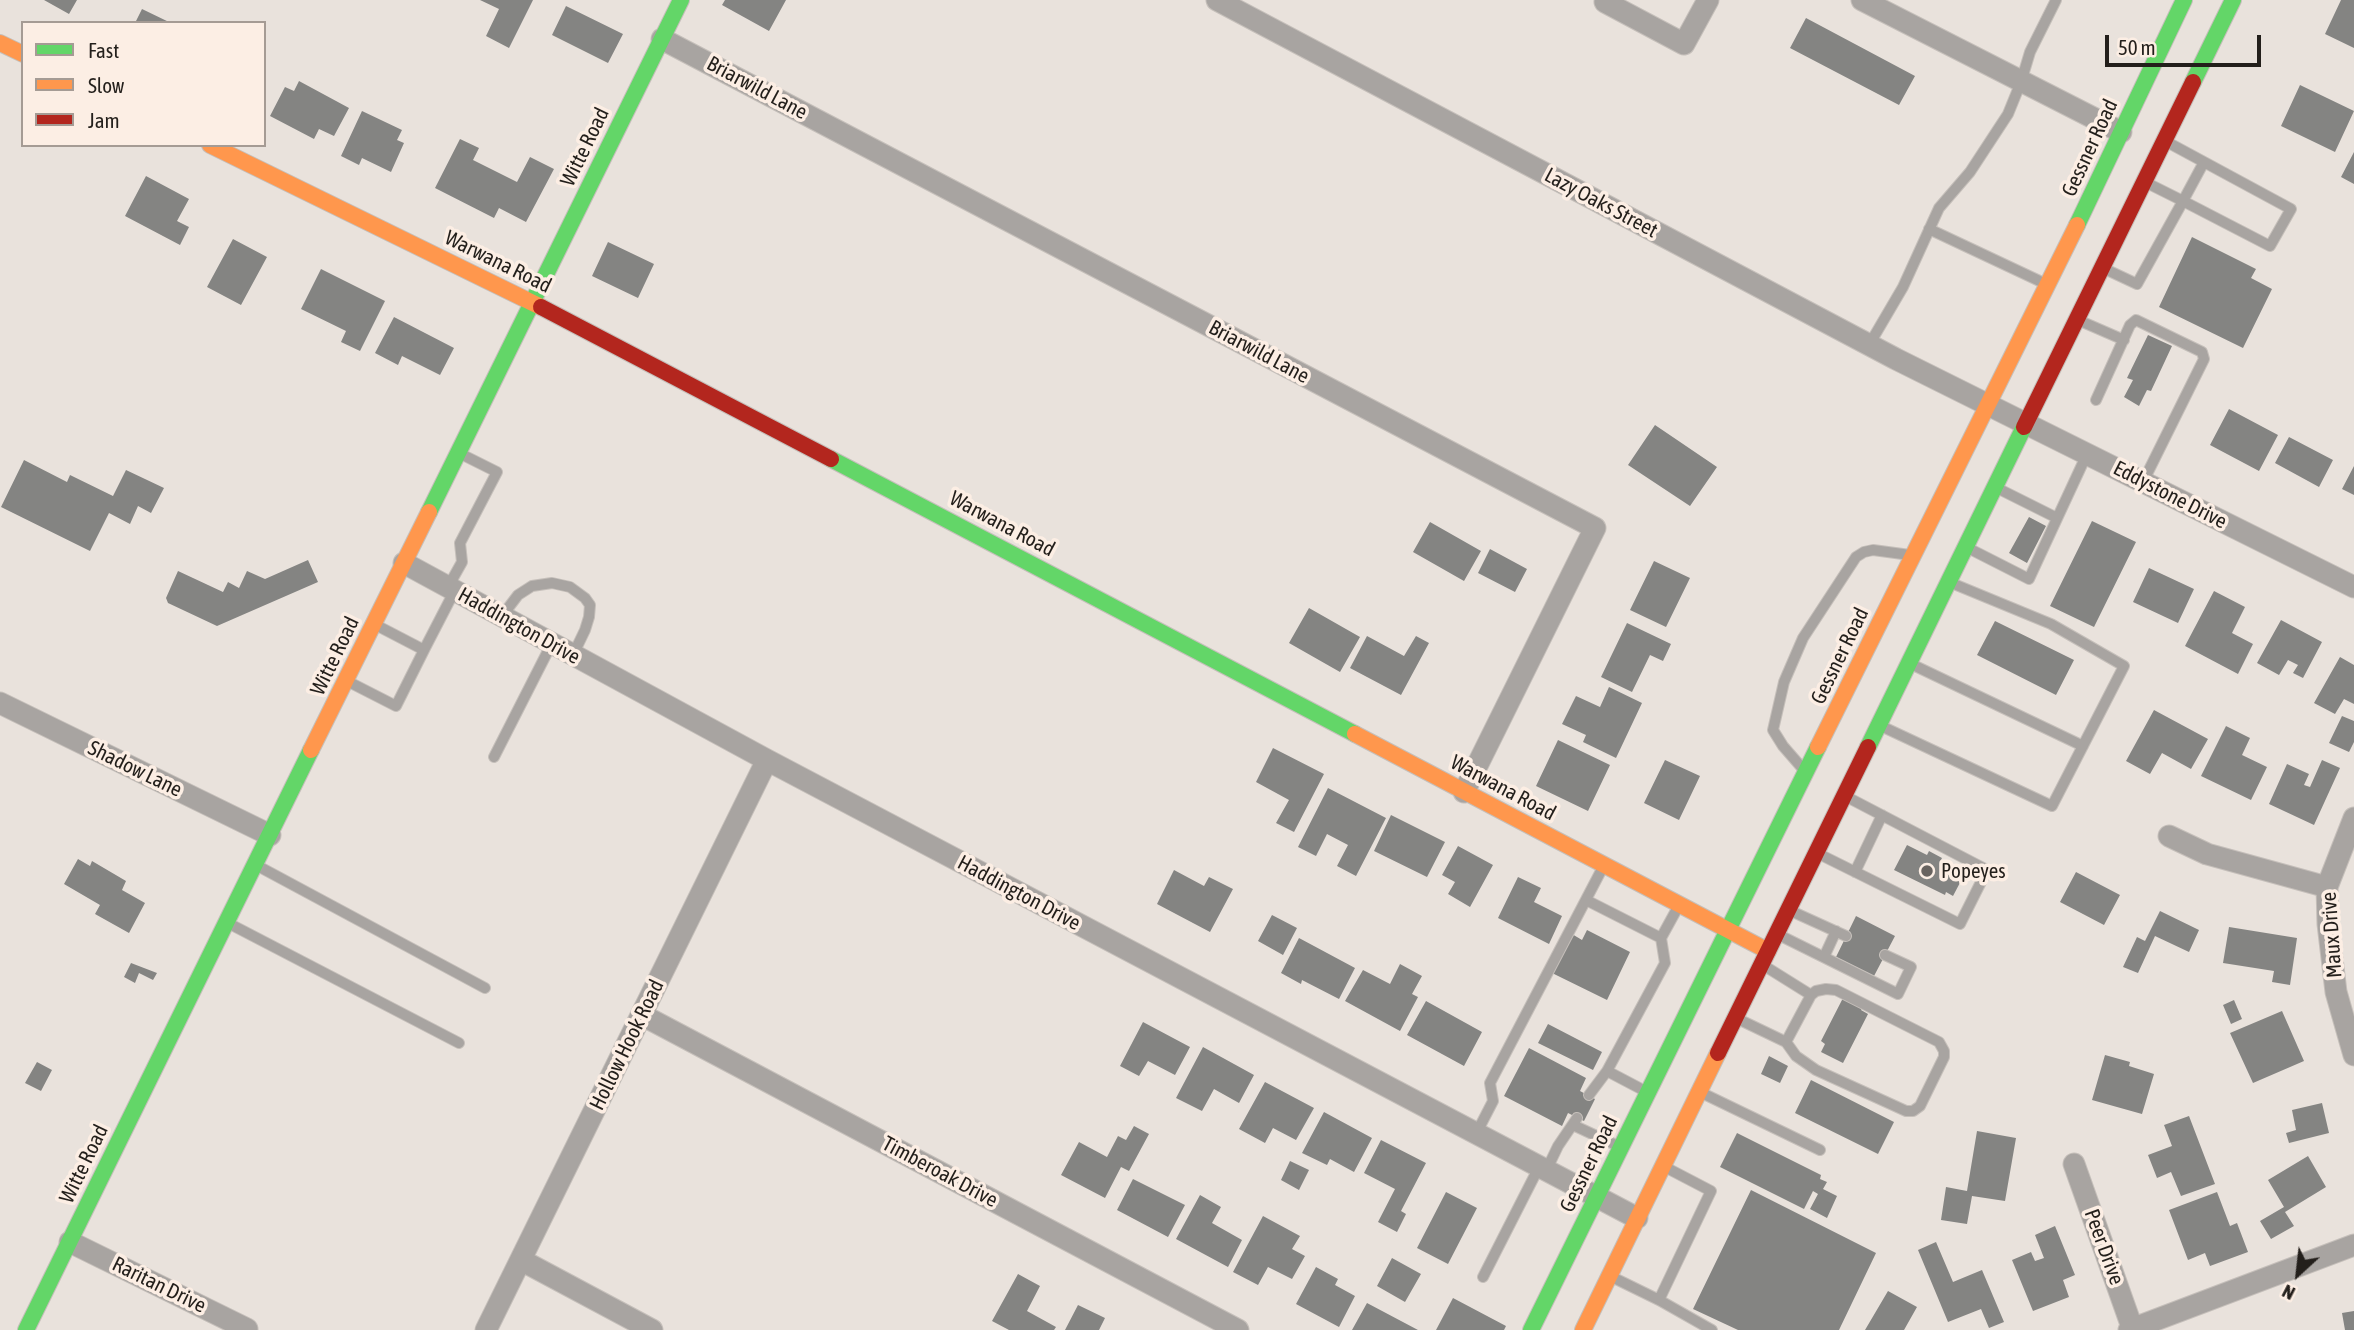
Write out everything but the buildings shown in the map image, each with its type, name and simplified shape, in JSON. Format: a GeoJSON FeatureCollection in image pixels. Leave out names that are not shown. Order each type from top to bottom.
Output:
{"type":"FeatureCollection","features":[{"type":"Feature","properties":{"kind":"street","name":"Witte Road"},"geometry":{"type":"LineString","coordinates":[[26,1330],[681,0]]}},
{"type":"Feature","properties":{"kind":"street","name":"Lazy Oaks Street"},"geometry":{"type":"LineString","coordinates":[[1217,0],[1869,345],[1987,404]]}},
{"type":"Feature","properties":{"kind":"street"},"geometry":{"type":"LineString","coordinates":[[1605,2],[1684,44],[1708,0]]}},
{"type":"Feature","properties":{"kind":"street"},"geometry":{"type":"LineString","coordinates":[[1862,0],[2121,132]]}},
{"type":"Feature","properties":{"kind":"street","name":"Gessner Road"},"geometry":{"type":"LineString","coordinates":[[1531,1330],[1620,1147],[1728,940],[1806,773],[2048,285],[2184,0]]}},
{"type":"Feature","properties":{"kind":"street"},"geometry":{"type":"LineString","coordinates":[[1583,1330],[1735,1018],[1760,958],[1788,910],[2233,0]]}},
{"type":"Feature","properties":{"kind":"street","name":"Briarwild Lane"},"geometry":{"type":"LineString","coordinates":[[662,39],[1595,528],[1464,792]]}},
{"type":"Feature","properties":{"kind":"street"},"geometry":{"type":"LineString","coordinates":[[0,43],[21,53]]}},
{"type":"Feature","properties":{"kind":"street","name":"Warwana Road"},"geometry":{"type":"LineString","coordinates":[[214,147],[532,302],[1604,864],[1679,904],[1728,940],[1760,958]]}},
{"type":"Feature","properties":{"kind":"street","name":"Eddystone Drive"},"geometry":{"type":"LineString","coordinates":[[1987,404],[2354,587]]}},
{"type":"Feature","properties":{"kind":"street","name":"Haddington Drive"},"geometry":{"type":"LineString","coordinates":[[404,563],[767,760],[1637,1219]]}},
{"type":"Feature","properties":{"kind":"street","name":"Shadow Lane"},"geometry":{"type":"LineString","coordinates":[[0,703],[270,835]]}},
{"type":"Feature","properties":{"kind":"street","name":"Hollow Hook Road"},"geometry":{"type":"LineString","coordinates":[[486,1330],[767,760]]}},
{"type":"Feature","properties":{"kind":"street","name":"Maux Drive"},"geometry":{"type":"LineString","coordinates":[[2354,818],[2327,887],[2334,980],[2354,1055]]}},
{"type":"Feature","properties":{"kind":"street"},"geometry":{"type":"LineString","coordinates":[[2169,836],[2207,854],[2327,887]]}},
{"type":"Feature","properties":{"kind":"street","name":"Timberoak Drive"},"geometry":{"type":"LineString","coordinates":[[642,1015],[1238,1330]]}},
{"type":"Feature","properties":{"kind":"street","name":"Peer Drive"},"geometry":{"type":"LineString","coordinates":[[2074,1164],[2131,1330]]}},
{"type":"Feature","properties":{"kind":"street","name":"Raritan Drive"},"geometry":{"type":"LineString","coordinates":[[70,1242],[247,1329]]}},
{"type":"Feature","properties":{"kind":"street"},"geometry":{"type":"LineString","coordinates":[[2131,1330],[2354,1245]]}},
{"type":"Feature","properties":{"kind":"street"},"geometry":{"type":"LineString","coordinates":[[521,1260],[652,1330]]}},
{"type":"Feature","properties":{"kind":"lane"},"geometry":{"type":"LineString","coordinates":[[1869,345],[1903,287],[1939,208],[1970,172],[2008,114],[2030,52],[2056,0]]}},
{"type":"Feature","properties":{"kind":"lane"},"geometry":{"type":"LineString","coordinates":[[2144,182],[2270,246],[2291,209],[2164,141]]}},
{"type":"Feature","properties":{"kind":"lane"},"geometry":{"type":"LineString","coordinates":[[2102,268],[2137,284],[2204,162]]}},
{"type":"Feature","properties":{"kind":"lane"},"geometry":{"type":"LineString","coordinates":[[1929,229],[2048,285]]}},
{"type":"Feature","properties":{"kind":"lane"},"geometry":{"type":"LineString","coordinates":[[2077,320],[2124,340]]}},
{"type":"Feature","properties":{"kind":"lane"},"geometry":{"type":"LineString","coordinates":[[2096,400],[2130,325],[2136,320],[2202,352],[2204,359],[2143,482]]}},
{"type":"Feature","properties":{"kind":"lane"},"geometry":{"type":"LineString","coordinates":[[346,680],[396,706],[424,650],[462,562],[460,543],[497,472],[458,453]]}},
{"type":"Feature","properties":{"kind":"lane"},"geometry":{"type":"LineString","coordinates":[[1966,547],[2029,579],[2087,454]]}},
{"type":"Feature","properties":{"kind":"lane"},"geometry":{"type":"LineString","coordinates":[[1995,487],[2057,518]]}},
{"type":"Feature","properties":{"kind":"lane"},"geometry":{"type":"LineString","coordinates":[[1806,773],[1773,730],[1784,682],[1802,638],[1856,557],[1873,550],[1912,556]]}},
{"type":"Feature","properties":{"kind":"lane"},"geometry":{"type":"LineString","coordinates":[[1879,725],[2052,806],[2124,666],[2051,624],[1949,582]]}},
{"type":"Feature","properties":{"kind":"lane"},"geometry":{"type":"LineString","coordinates":[[502,616],[518,595],[532,586],[552,583],[570,587],[585,598],[590,606],[585,630],[573,655]]}},
{"type":"Feature","properties":{"kind":"lane"},"geometry":{"type":"LineString","coordinates":[[374,624],[424,650]]}},
{"type":"Feature","properties":{"kind":"lane"},"geometry":{"type":"LineString","coordinates":[[494,757],[552,643]]}},
{"type":"Feature","properties":{"kind":"lane"},"geometry":{"type":"LineString","coordinates":[[1909,663],[2083,746]]}},
{"type":"Feature","properties":{"kind":"lane"},"geometry":{"type":"LineString","coordinates":[[1816,853],[1960,924],[1987,870],[1844,796]]}},
{"type":"Feature","properties":{"kind":"lane"},"geometry":{"type":"LineString","coordinates":[[1855,872],[1882,816]]}},
{"type":"Feature","properties":{"kind":"lane"},"geometry":{"type":"LineString","coordinates":[[1476,1134],[1493,1101],[1490,1083],[1604,864]]}},
{"type":"Feature","properties":{"kind":"lane"},"geometry":{"type":"LineString","coordinates":[[255,865],[485,988]]}},
{"type":"Feature","properties":{"kind":"lane"},"geometry":{"type":"LineString","coordinates":[[1586,900],[1661,939]]}},
{"type":"Feature","properties":{"kind":"lane"},"geometry":{"type":"LineString","coordinates":[[1588,1096],[1607,1071],[1665,963],[1661,939],[1679,904]]}},
{"type":"Feature","properties":{"kind":"lane"},"geometry":{"type":"LineString","coordinates":[[1788,910],[1841,933],[1824,957]]}},
{"type":"Feature","properties":{"kind":"lane"},"geometry":{"type":"LineString","coordinates":[[227,922],[459,1043]]}},
{"type":"Feature","properties":{"kind":"lane"},"geometry":{"type":"LineString","coordinates":[[1776,934],[1898,993],[1911,967],[1885,955]]}},
{"type":"Feature","properties":{"kind":"lane"},"geometry":{"type":"LineString","coordinates":[[1760,958],[1811,995]]}},
{"type":"Feature","properties":{"kind":"lane"},"geometry":{"type":"LineString","coordinates":[[1735,1018],[1786,1042],[1796,1056],[1816,1070],[1906,1111],[1913,1111],[1920,1106],[1944,1057],[1939,1042],[1836,990],[1826,989],[1811,995],[1786,1042]]}},
{"type":"Feature","properties":{"kind":"lane"},"geometry":{"type":"LineString","coordinates":[[1607,1071],[1648,1092]]}},
{"type":"Feature","properties":{"kind":"lane"},"geometry":{"type":"LineString","coordinates":[[1699,1092],[1820,1150]]}},
{"type":"Feature","properties":{"kind":"lane"},"geometry":{"type":"LineString","coordinates":[[1483,1277],[1542,1169],[1575,1121],[1620,1147]]}},
{"type":"Feature","properties":{"kind":"lane"},"geometry":{"type":"LineString","coordinates":[[1659,1300],[1711,1191],[1663,1166]]}},
{"type":"Feature","properties":{"kind":"lane"},"geometry":{"type":"LineString","coordinates":[[1609,1276],[1712,1330]]}},
{"type":"Feature","properties":{"kind":"traffic: fast"},"geometry":{"type":"LineString","coordinates":[[429,512],[681,0]]}},
{"type":"Feature","properties":{"kind":"traffic: fast"},"geometry":{"type":"LineString","coordinates":[[2077,225],[2184,0]]}},
{"type":"Feature","properties":{"kind":"traffic: fast"},"geometry":{"type":"LineString","coordinates":[[2193,82],[2233,0]]}},
{"type":"Feature","properties":{"kind":"traffic: fast"},"geometry":{"type":"LineString","coordinates":[[1868,747],[2024,427]]}},
{"type":"Feature","properties":{"kind":"traffic: fast"},"geometry":{"type":"LineString","coordinates":[[831,459],[1355,734]]}},
{"type":"Feature","properties":{"kind":"traffic: fast"},"geometry":{"type":"LineString","coordinates":[[1531,1330],[1818,747]]}},
{"type":"Feature","properties":{"kind":"traffic: fast"},"geometry":{"type":"LineString","coordinates":[[26,1330],[311,750]]}},
{"type":"Feature","properties":{"kind":"traffic: slow"},"geometry":{"type":"LineString","coordinates":[[0,43],[21,53]]}},
{"type":"Feature","properties":{"kind":"traffic: slow"},"geometry":{"type":"LineString","coordinates":[[214,147],[541,307]]}},
{"type":"Feature","properties":{"kind":"traffic: slow"},"geometry":{"type":"LineString","coordinates":[[1818,747],[2077,225]]}},
{"type":"Feature","properties":{"kind":"traffic: slow"},"geometry":{"type":"LineString","coordinates":[[311,750],[429,512]]}},
{"type":"Feature","properties":{"kind":"traffic: slow"},"geometry":{"type":"LineString","coordinates":[[1355,734],[1768,951]]}},
{"type":"Feature","properties":{"kind":"traffic: slow"},"geometry":{"type":"LineString","coordinates":[[1583,1330],[1718,1053]]}},
{"type":"Feature","properties":{"kind":"traffic: jam"},"geometry":{"type":"LineString","coordinates":[[2024,427],[2193,82]]}},
{"type":"Feature","properties":{"kind":"traffic: jam"},"geometry":{"type":"LineString","coordinates":[[541,307],[831,459]]}},
{"type":"Feature","properties":{"kind":"traffic: jam"},"geometry":{"type":"LineString","coordinates":[[1718,1053],[1868,747]]}},
{"type":"Feature","properties":{"kind":"place","name":"Popeyes"},"geometry":{"type":"Point","coordinates":[1927,871]}}]}
